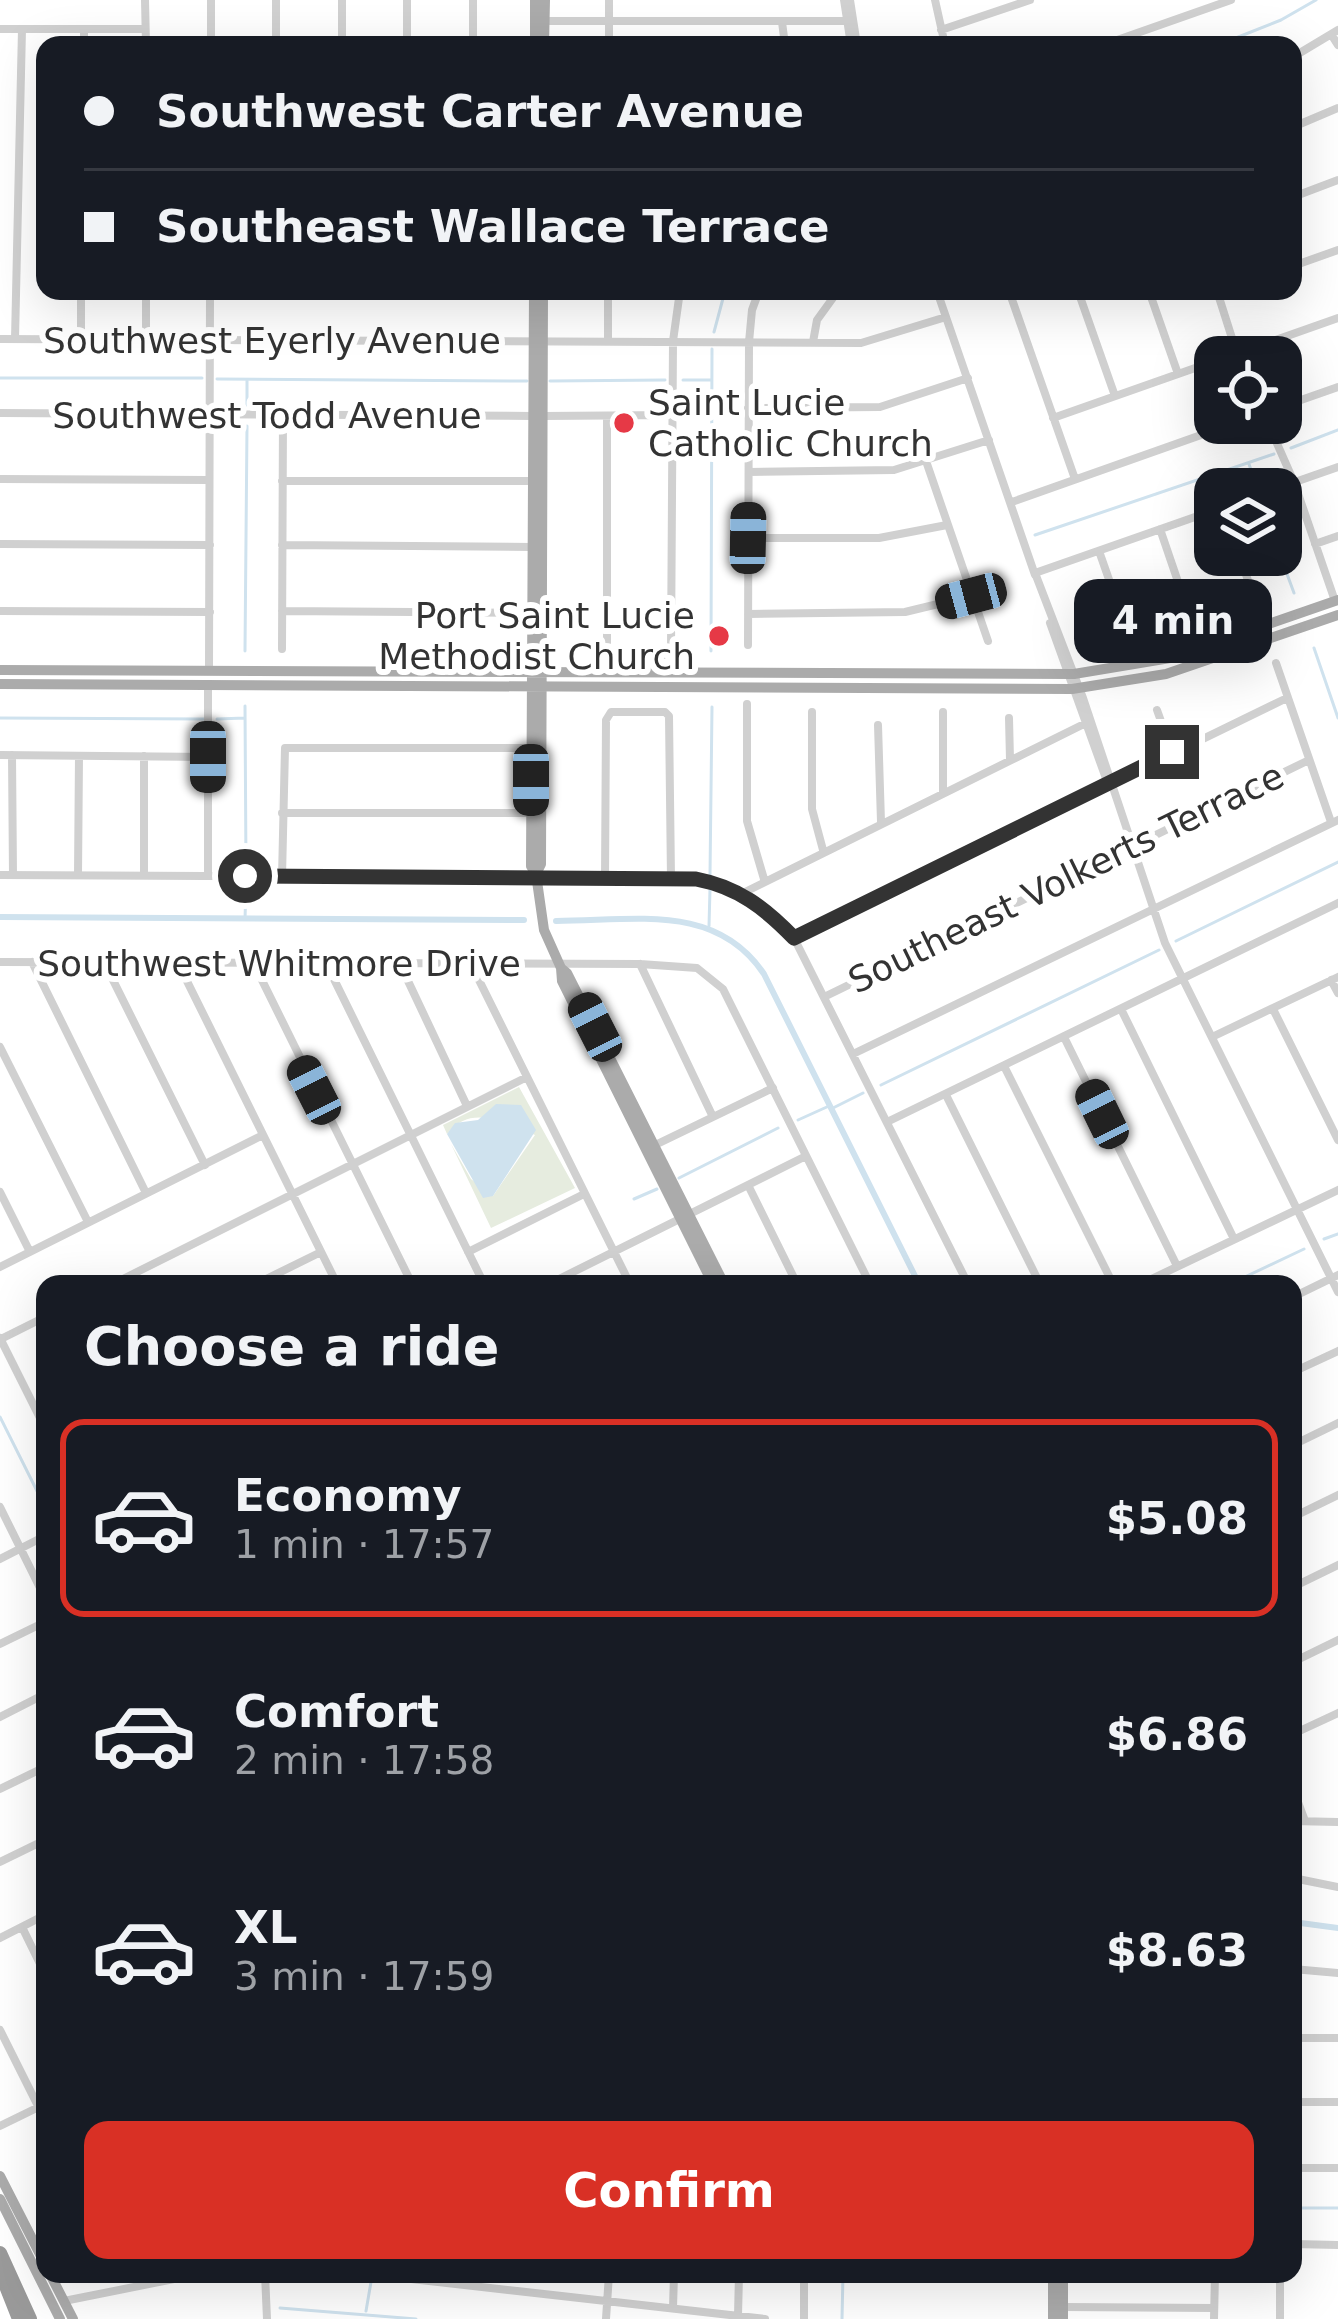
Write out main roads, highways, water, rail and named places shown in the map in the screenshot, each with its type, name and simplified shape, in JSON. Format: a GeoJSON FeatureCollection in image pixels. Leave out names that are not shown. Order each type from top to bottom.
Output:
{"type":"FeatureCollection","features":[{"type":"Feature","properties":{"kind":"highway"},"geometry":{"type":"LineString","coordinates":[[0,2253],[30,2319]]}},
{"type":"Feature","properties":{"kind":"highway"},"geometry":{"type":"LineString","coordinates":[[0,2271],[19,2319]]}},
{"type":"Feature","properties":{"kind":"main road"},"geometry":{"type":"LineString","coordinates":[[535,0],[542,36]]}},
{"type":"Feature","properties":{"kind":"main road"},"geometry":{"type":"LineString","coordinates":[[537,36],[544,0]]}},
{"type":"Feature","properties":{"kind":"main road"},"geometry":{"type":"LineString","coordinates":[[535,300],[538,909],[562,981],[651,1147],[708,1275]]}},
{"type":"Feature","properties":{"kind":"main road"},"geometry":{"type":"LineString","coordinates":[[538,340],[542,300]]}},
{"type":"Feature","properties":{"kind":"main road"},"geometry":{"type":"LineString","coordinates":[[536,672],[531,613],[538,481]]}},
{"type":"Feature","properties":{"kind":"main road"},"geometry":{"type":"LineString","coordinates":[[0,670],[1071,674],[1156,662],[1337,601]]}},
{"type":"Feature","properties":{"kind":"main road"},"geometry":{"type":"LineString","coordinates":[[0,684],[1076,689],[1166,674],[1338,615]]}},
{"type":"Feature","properties":{"kind":"main road"},"geometry":{"type":"LineString","coordinates":[[536,687],[531,866],[537,876]]}},
{"type":"Feature","properties":{"kind":"main road"},"geometry":{"type":"LineString","coordinates":[[684,1216],[719,1275]]}},
{"type":"Feature","properties":{"kind":"main road"},"geometry":{"type":"LineString","coordinates":[[0,2176],[36,2257]]}},
{"type":"Feature","properties":{"kind":"main road"},"geometry":{"type":"LineString","coordinates":[[0,2199],[36,2259]]}},
{"type":"Feature","properties":{"kind":"main road"},"geometry":{"type":"LineString","coordinates":[[47,2283],[64,2313]]}},
{"type":"Feature","properties":{"kind":"main road"},"geometry":{"type":"LineString","coordinates":[[53,2283],[64,2313]]}},
{"type":"Feature","properties":{"kind":"main road"},"geometry":{"type":"LineString","coordinates":[[1053,2319],[1054,2283]]}},
{"type":"Feature","properties":{"kind":"main road"},"geometry":{"type":"LineString","coordinates":[[1063,2313],[1064,2283]]}},
{"type":"Feature","properties":{"kind":"water"},"geometry":{"type":"Polygon","coordinates":[[[496,1104],[521,1105],[536,1130],[493,1196],[483,1198],[447,1134],[455,1123],[478,1120],[496,1104]]]}},
{"type":"Feature","properties":{"kind":"waterway"},"geometry":{"type":"LineString","coordinates":[[1241,36],[1316,0]]}},
{"type":"Feature","properties":{"kind":"waterway"},"geometry":{"type":"LineString","coordinates":[[714,332],[723,300]]}},
{"type":"Feature","properties":{"kind":"waterway"},"geometry":{"type":"LineString","coordinates":[[711,651],[712,349]]}},
{"type":"Feature","properties":{"kind":"waterway"},"geometry":{"type":"LineString","coordinates":[[0,378],[202,378]]}},
{"type":"Feature","properties":{"kind":"waterway"},"geometry":{"type":"LineString","coordinates":[[217,379],[527,381]]}},
{"type":"Feature","properties":{"kind":"waterway"},"geometry":{"type":"LineString","coordinates":[[247,380],[247,405]]}},
{"type":"Feature","properties":{"kind":"waterway"},"geometry":{"type":"LineString","coordinates":[[550,381],[665,380]]}},
{"type":"Feature","properties":{"kind":"waterway"},"geometry":{"type":"LineString","coordinates":[[683,380],[711,380]]}},
{"type":"Feature","properties":{"kind":"waterway"},"geometry":{"type":"LineString","coordinates":[[245,651],[247,426]]}},
{"type":"Feature","properties":{"kind":"waterway"},"geometry":{"type":"LineString","coordinates":[[1291,448],[1338,430]]}},
{"type":"Feature","properties":{"kind":"waterway"},"geometry":{"type":"LineString","coordinates":[[1035,535],[1274,454]]}},
{"type":"Feature","properties":{"kind":"waterway"},"geometry":{"type":"LineString","coordinates":[[1249,464],[1250,468]]}},
{"type":"Feature","properties":{"kind":"waterway"},"geometry":{"type":"LineString","coordinates":[[1288,576],[1294,593]]}},
{"type":"Feature","properties":{"kind":"waterway"},"geometry":{"type":"LineString","coordinates":[[1314,648],[1338,718]]}},
{"type":"Feature","properties":{"kind":"waterway"},"geometry":{"type":"LineString","coordinates":[[245,706],[246,869]]}},
{"type":"Feature","properties":{"kind":"waterway"},"geometry":{"type":"LineString","coordinates":[[710,875],[712,707]]}},
{"type":"Feature","properties":{"kind":"waterway"},"geometry":{"type":"LineString","coordinates":[[0,718],[204,719]]}},
{"type":"Feature","properties":{"kind":"waterway"},"geometry":{"type":"LineString","coordinates":[[217,719],[245,718]]}},
{"type":"Feature","properties":{"kind":"waterway"},"geometry":{"type":"LineString","coordinates":[[1176,941],[1338,862]]}},
{"type":"Feature","properties":{"kind":"waterway"},"geometry":{"type":"LineString","coordinates":[[245,919],[246,886]]}},
{"type":"Feature","properties":{"kind":"waterway"},"geometry":{"type":"LineString","coordinates":[[709,926],[710,889]]}},
{"type":"Feature","properties":{"kind":"waterway"},"geometry":{"type":"LineString","coordinates":[[0,917],[524,920]]}},
{"type":"Feature","properties":{"kind":"waterway"},"geometry":{"type":"LineString","coordinates":[[556,921],[671,920],[722,935],[744,951],[764,974],[914,1275]]}},
{"type":"Feature","properties":{"kind":"waterway"},"geometry":{"type":"LineString","coordinates":[[881,1085],[1159,950]]}},
{"type":"Feature","properties":{"kind":"waterway"},"geometry":{"type":"LineString","coordinates":[[831,1109],[863,1093]]}},
{"type":"Feature","properties":{"kind":"waterway"},"geometry":{"type":"LineString","coordinates":[[798,1120],[829,1106]]}},
{"type":"Feature","properties":{"kind":"waterway"},"geometry":{"type":"LineString","coordinates":[[679,1178],[778,1128]]}},
{"type":"Feature","properties":{"kind":"waterway"},"geometry":{"type":"LineString","coordinates":[[634,1199],[657,1189]]}},
{"type":"Feature","properties":{"kind":"waterway"},"geometry":{"type":"LineString","coordinates":[[1324,1239],[1338,1234]]}},
{"type":"Feature","properties":{"kind":"waterway"},"geometry":{"type":"LineString","coordinates":[[1249,1275],[1304,1249]]}},
{"type":"Feature","properties":{"kind":"waterway"},"geometry":{"type":"LineString","coordinates":[[0,1417],[36,1489]]}},
{"type":"Feature","properties":{"kind":"waterway"},"geometry":{"type":"LineString","coordinates":[[1302,1923],[1338,1928]]}},
{"type":"Feature","properties":{"kind":"waterway"},"geometry":{"type":"LineString","coordinates":[[1302,2208],[1338,2208]]}},
{"type":"Feature","properties":{"kind":"waterway"},"geometry":{"type":"LineString","coordinates":[[366,2311],[371,2283]]}},
{"type":"Feature","properties":{"kind":"waterway"},"geometry":{"type":"LineString","coordinates":[[842,2319],[843,2283]]}},
{"type":"Feature","properties":{"kind":"waterway"},"geometry":{"type":"LineString","coordinates":[[280,2308],[416,2319]]}},
{"type":"Feature","properties":{"kind":"place","name":"Saint Lucie Catholic Church"},"geometry":{"type":"Point","coordinates":[624,423]}},
{"type":"Feature","properties":{"kind":"place","name":"Port Saint Lucie Methodist Church"},"geometry":{"type":"Point","coordinates":[719,636]}}]}
